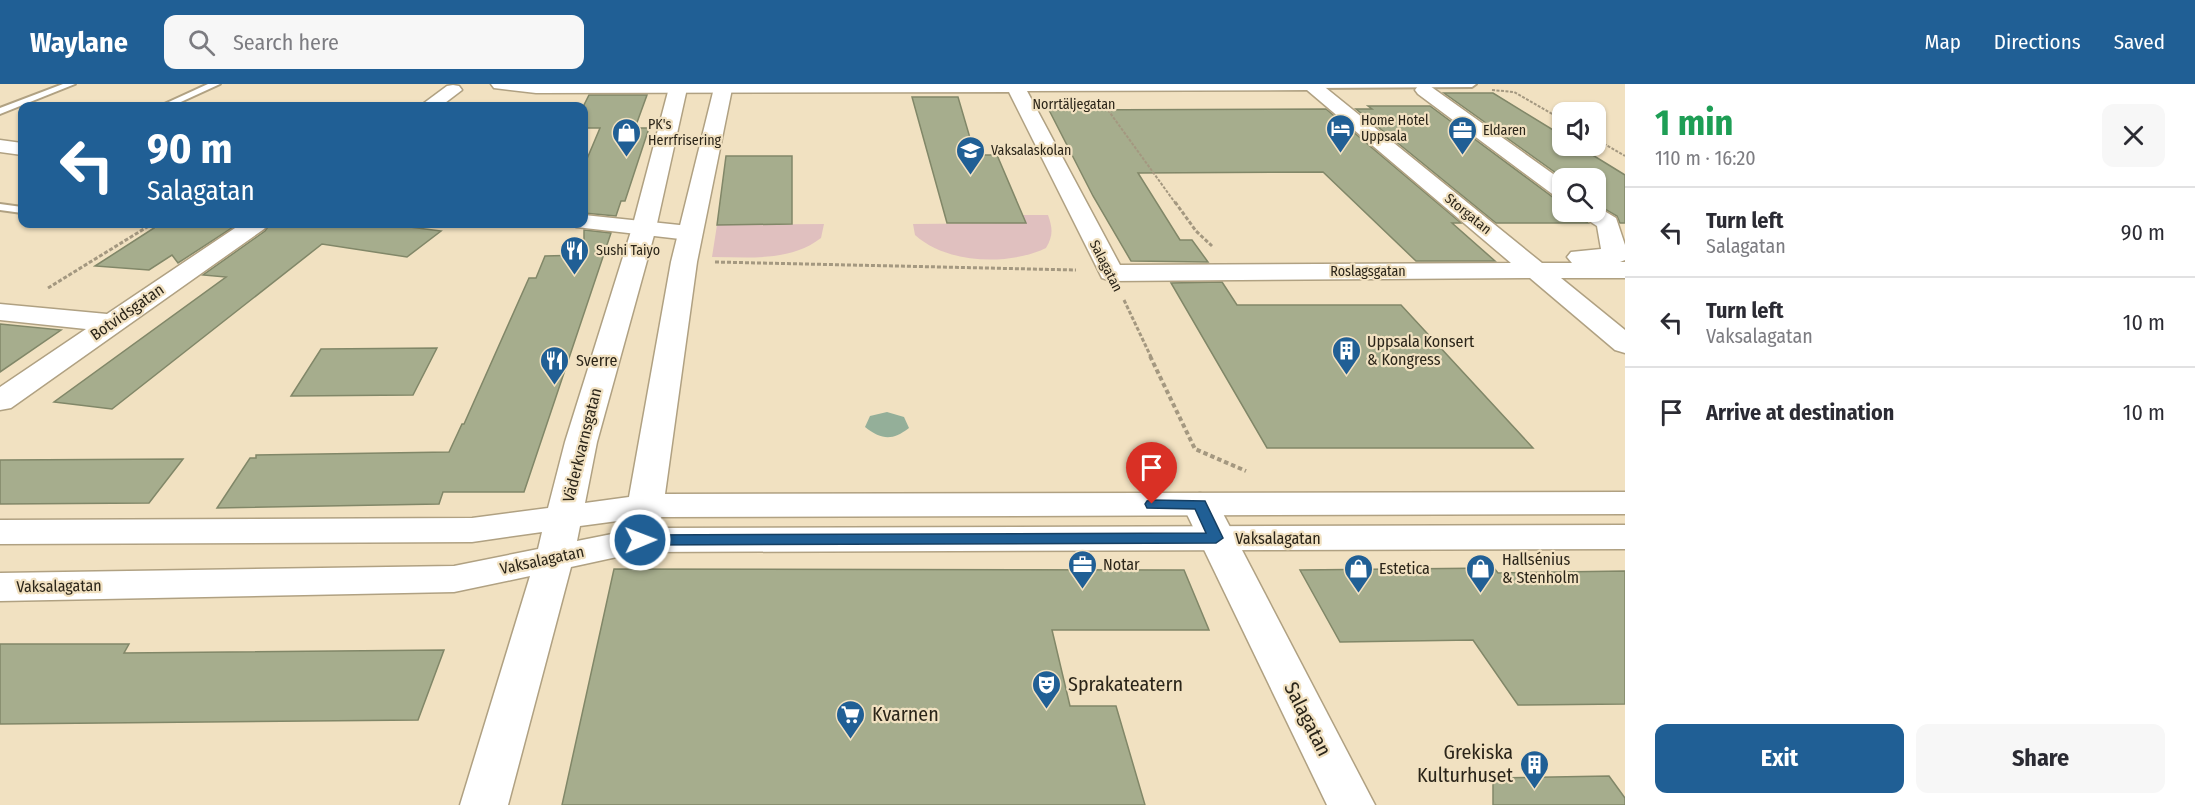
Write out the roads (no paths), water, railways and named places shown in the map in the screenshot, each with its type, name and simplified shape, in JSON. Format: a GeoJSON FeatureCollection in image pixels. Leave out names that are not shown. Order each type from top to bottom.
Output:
{"type":"FeatureCollection","features":[{"type":"Feature","properties":{"kind":"street","name":"Norrtäljegatan"},"geometry":{"type":"LineString","coordinates":[[500,84],[536,88],[724,85],[1018,91],[1310,84]]}},
{"type":"Feature","properties":{"kind":"street","name":"Storgatan"},"geometry":{"type":"LineString","coordinates":[[1310,84],[1547,264],[1625,344]]}},
{"type":"Feature","properties":{"kind":"street"},"geometry":{"type":"LineString","coordinates":[[642,523],[689,233],[724,85]]}},
{"type":"Feature","properties":{"kind":"street","name":"Väderkvarnsgatan"},"geometry":{"type":"LineString","coordinates":[[484,805],[560,537],[581,441],[644,228],[678,86]]}},
{"type":"Feature","properties":{"kind":"street"},"geometry":{"type":"LineString","coordinates":[[435,102],[453,90]]}},
{"type":"Feature","properties":{"kind":"street"},"geometry":{"type":"LineString","coordinates":[[1424,90],[1552,183]]}},
{"type":"Feature","properties":{"kind":"street","name":"Norrtäljegatan"},"geometry":{"type":"LineString","coordinates":[[1018,91],[1103,104],[1125,104]]}},
{"type":"Feature","properties":{"kind":"street","name":"Salagatan"},"geometry":{"type":"LineString","coordinates":[[1018,91],[1111,273]]}},
{"type":"Feature","properties":{"kind":"street"},"geometry":{"type":"LineString","coordinates":[[0,146],[18,148]]}},
{"type":"Feature","properties":{"kind":"street"},"geometry":{"type":"LineString","coordinates":[[588,222],[689,233]]}},
{"type":"Feature","properties":{"kind":"street"},"geometry":{"type":"LineString","coordinates":[[1547,264],[1614,256],[1608,224],[1605,222]]}},
{"type":"Feature","properties":{"kind":"street","name":"Botvidsgatan"},"geometry":{"type":"LineString","coordinates":[[0,401],[250,228]]}},
{"type":"Feature","properties":{"kind":"street","name":"Roslagsgatan"},"geometry":{"type":"LineString","coordinates":[[1111,273],[1547,264],[1625,270]]}},
{"type":"Feature","properties":{"kind":"street"},"geometry":{"type":"LineString","coordinates":[[2,314],[110,323]]}},
{"type":"Feature","properties":{"kind":"street","name":"Vaksalagatan"},"geometry":{"type":"LineString","coordinates":[[0,587],[454,579],[560,537],[642,523],[1208,521],[1625,503]]}},
{"type":"Feature","properties":{"kind":"street","name":"Salagatan"},"geometry":{"type":"LineString","coordinates":[[1208,521],[1351,805]]}},
{"type":"Feature","properties":{"kind":"street","name":"Vaksalagatan"},"geometry":{"type":"LineString","coordinates":[[1208,521],[1625,537]]}},
{"type":"Feature","properties":{"kind":"street","name":"Vaksalagatan"},"geometry":{"type":"LineString","coordinates":[[0,532],[472,530],[560,537]]}},
{"type":"Feature","properties":{"kind":"lane"},"geometry":{"type":"LineString","coordinates":[[24,102],[71,84]]}},
{"type":"Feature","properties":{"kind":"lane"},"geometry":{"type":"LineString","coordinates":[[174,102],[216,84]]}},
{"type":"Feature","properties":{"kind":"lane"},"geometry":{"type":"LineString","coordinates":[[1310,84],[1472,84]]}},
{"type":"Feature","properties":{"kind":"lane"},"geometry":{"type":"LineString","coordinates":[[0,111],[18,104]]}},
{"type":"Feature","properties":{"kind":"lane"},"geometry":{"type":"LineString","coordinates":[[0,207],[18,209]]}},
{"type":"Feature","properties":{"kind":"place","name":"Home Hotel Uppsala"},"geometry":{"type":"Point","coordinates":[1340,154]}},
{"type":"Feature","properties":{"kind":"place","name":"Eldaren"},"geometry":{"type":"Point","coordinates":[1462,156]}},
{"type":"Feature","properties":{"kind":"place","name":"PK's Herrfrisering"},"geometry":{"type":"Point","coordinates":[627,158]}},
{"type":"Feature","properties":{"kind":"place","name":"Vaksalaskolan"},"geometry":{"type":"Point","coordinates":[970,176]}},
{"type":"Feature","properties":{"kind":"place","name":"Sushi Taiyo"},"geometry":{"type":"Point","coordinates":[575,276]}},
{"type":"Feature","properties":{"kind":"place","name":"Uppsala Konsert & Kongress"},"geometry":{"type":"Point","coordinates":[1346,376]}},
{"type":"Feature","properties":{"kind":"place","name":"Sverre"},"geometry":{"type":"Point","coordinates":[555,386]}},
{"type":"Feature","properties":{"kind":"place","name":"Notar"},"geometry":{"type":"Point","coordinates":[1082,590]}},
{"type":"Feature","properties":{"kind":"place","name":"Estetica"},"geometry":{"type":"Point","coordinates":[1358,594]}},
{"type":"Feature","properties":{"kind":"place","name":"Hallsénius & Stenholm"},"geometry":{"type":"Point","coordinates":[1481,594]}},
{"type":"Feature","properties":{"kind":"place","name":"Sprakateatern"},"geometry":{"type":"Point","coordinates":[1047,710]}},
{"type":"Feature","properties":{"kind":"place","name":"Kvarnen"},"geometry":{"type":"Point","coordinates":[851,740]}},
{"type":"Feature","properties":{"kind":"place","name":"Grekiska Kulturhuset"},"geometry":{"type":"Point","coordinates":[1534,790]}}]}
